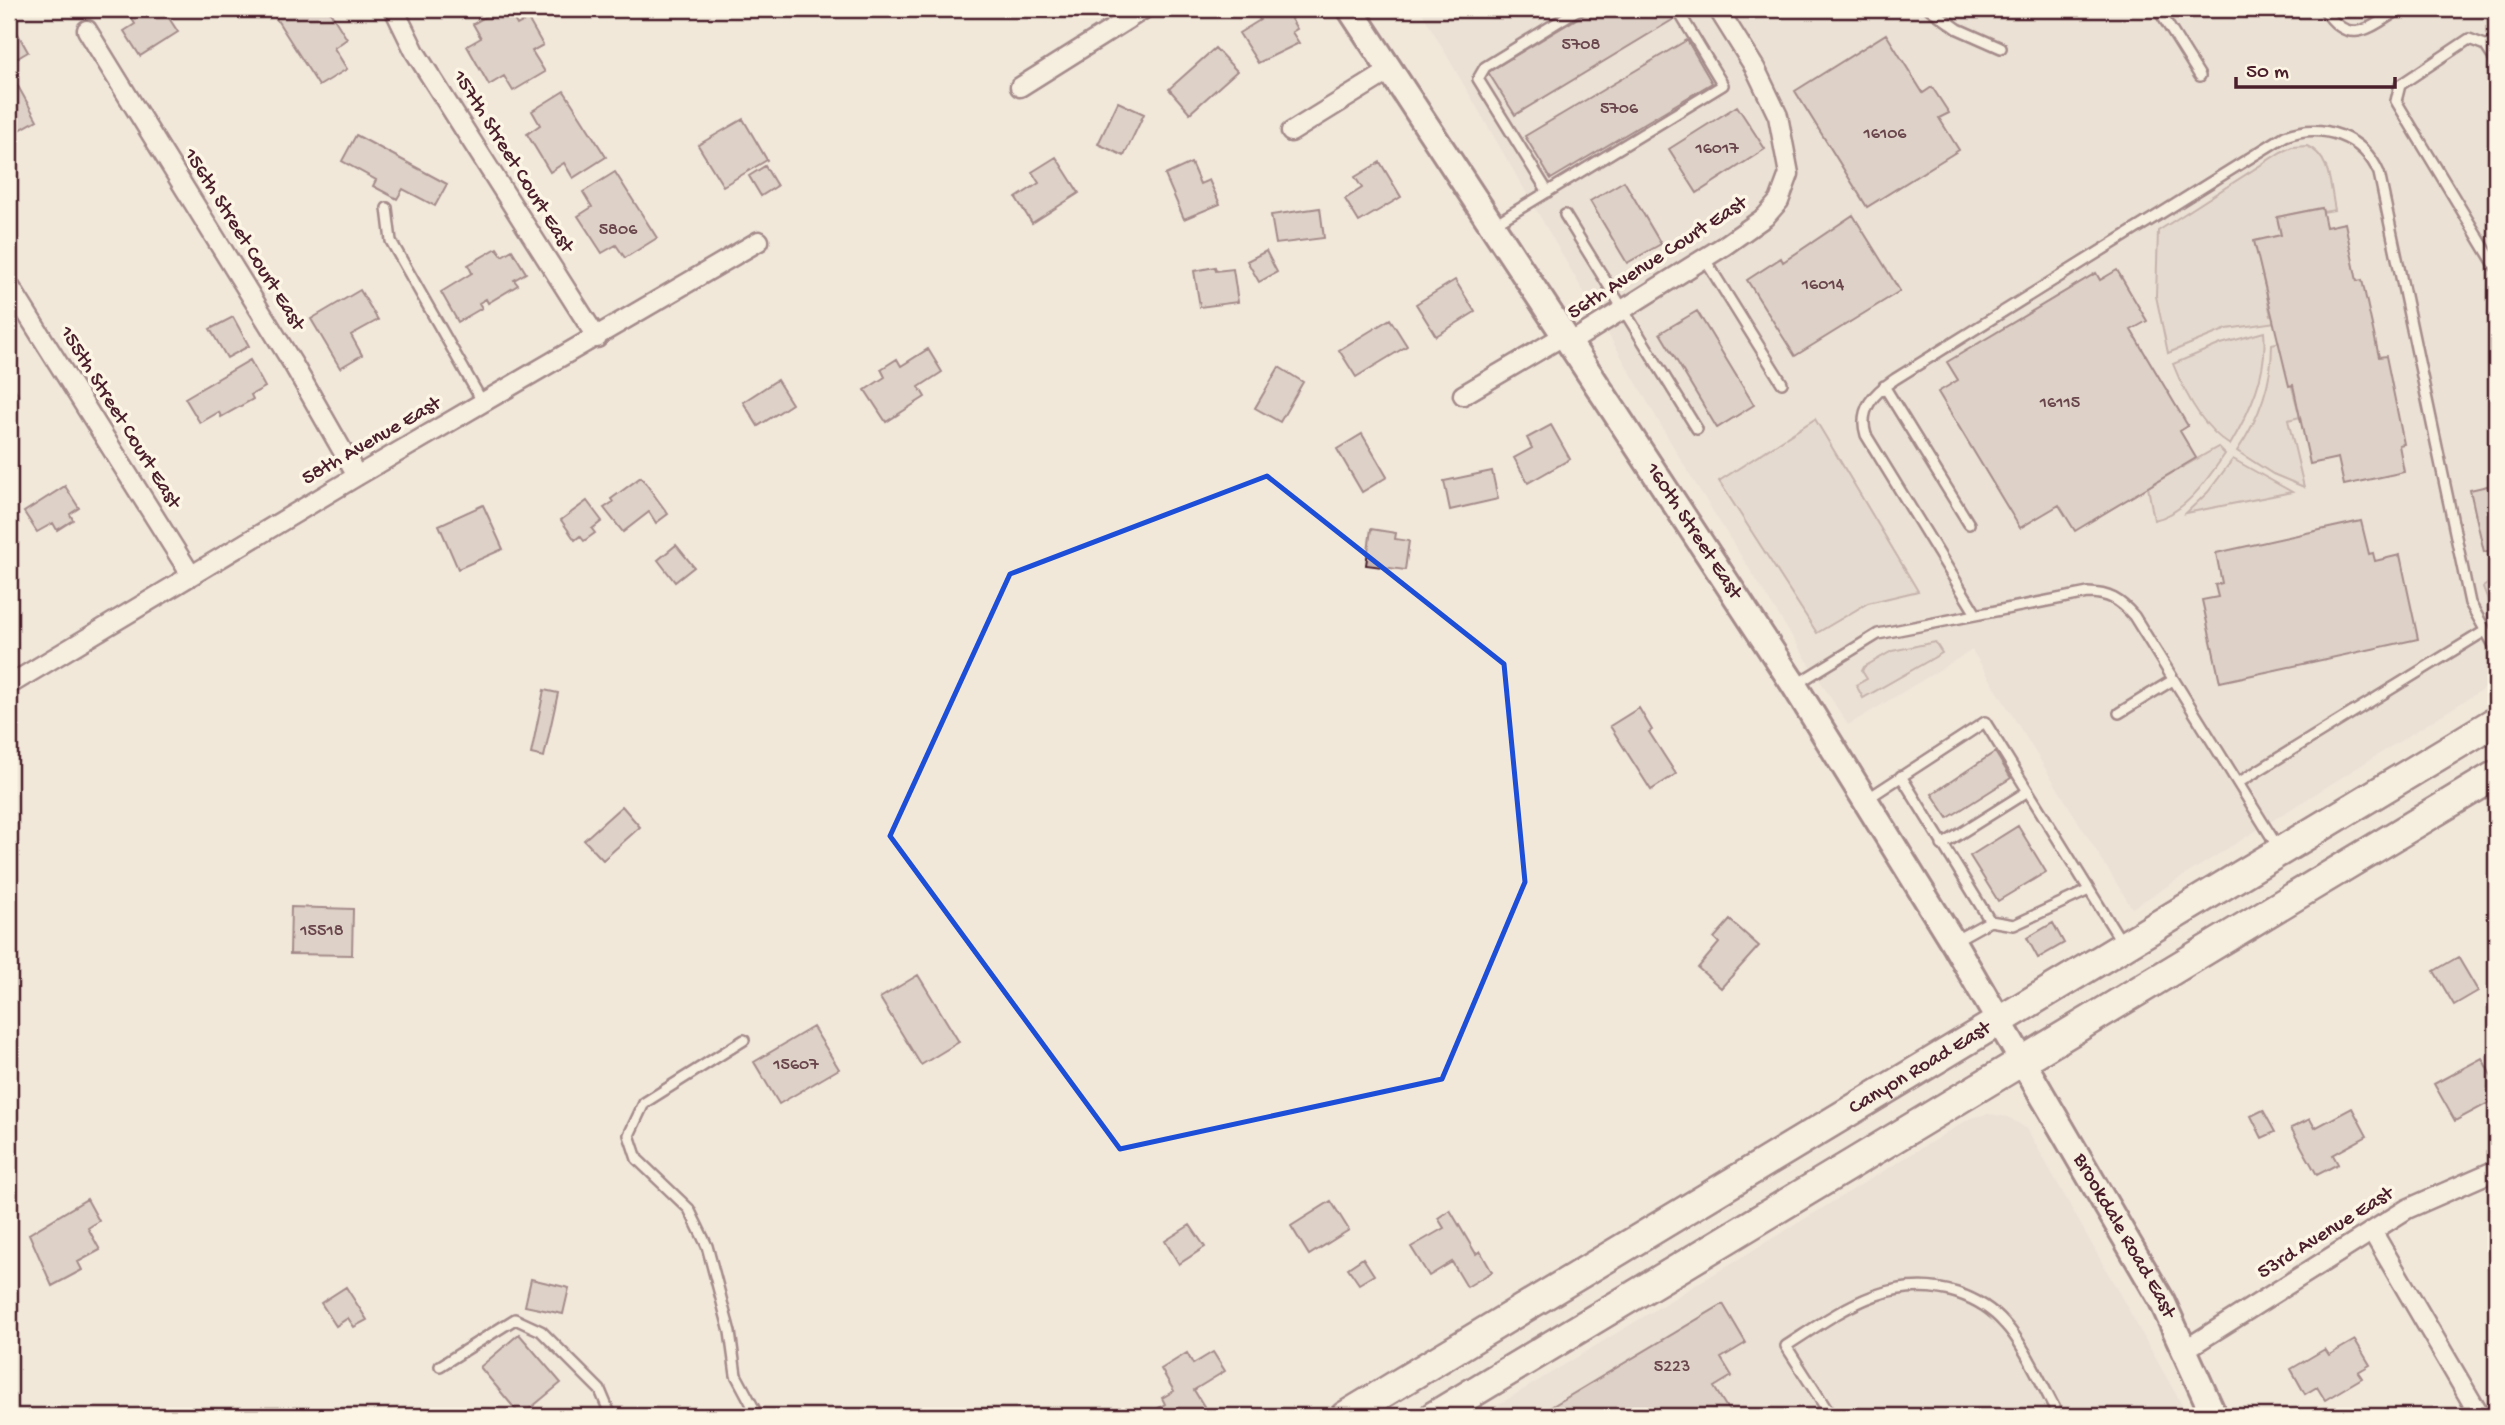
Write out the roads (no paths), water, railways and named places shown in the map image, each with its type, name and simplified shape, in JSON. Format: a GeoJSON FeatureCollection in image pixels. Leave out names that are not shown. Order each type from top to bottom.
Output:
{"type":"FeatureCollection","features":[{"type":"Feature","properties":{"kind":"main road","name":"160th Street East"},"geometry":{"type":"LineString","coordinates":[[1350,9],[1794,685],[2025,1061]]}},
{"type":"Feature","properties":{"kind":"main road","name":"Canyon Road East"},"geometry":{"type":"LineString","coordinates":[[1345,1416],[2496,721]]}},
{"type":"Feature","properties":{"kind":"main road"},"geometry":{"type":"LineString","coordinates":[[1434,1416],[2496,775]]}},
{"type":"Feature","properties":{"kind":"main road","name":"Brookdale Road East"},"geometry":{"type":"LineString","coordinates":[[2025,1061],[2162,1301],[2214,1416]]}},
{"type":"Feature","properties":{"kind":"street","name":"157th Street Court East"},"geometry":{"type":"LineString","coordinates":[[394,9],[415,52],[597,338]]}},
{"type":"Feature","properties":{"kind":"street"},"geometry":{"type":"LineString","coordinates":[[1020,87],[1143,9]]}},
{"type":"Feature","properties":{"kind":"street","name":"56th Avenue Court East"},"geometry":{"type":"LineString","coordinates":[[1463,395],[1624,309],[1765,217],[1779,201],[1789,174],[1778,116],[1755,68],[1718,9]]}},
{"type":"Feature","properties":{"kind":"street","name":"156th Street Court East"},"geometry":{"type":"LineString","coordinates":[[87,30],[286,353],[357,476]]}},
{"type":"Feature","properties":{"kind":"street"},"geometry":{"type":"LineString","coordinates":[[1291,132],[1391,70]]}},
{"type":"Feature","properties":{"kind":"street","name":"58th Avenue East"},"geometry":{"type":"LineString","coordinates":[[9,685],[357,476],[759,241]]}},
{"type":"Feature","properties":{"kind":"street","name":"155th Street Court East"},"geometry":{"type":"LineString","coordinates":[[9,285],[191,575]]}},
{"type":"Feature","properties":{"kind":"street","name":"53rd Avenue East"},"geometry":{"type":"LineString","coordinates":[[2186,1349],[2372,1231],[2439,1193],[2496,1170]]}},
{"type":"Feature","properties":{"kind":"street"},"geometry":{"type":"LineString","coordinates":[[2372,1231],[2480,1416]]}},
{"type":"Feature","properties":{"kind":"lane"},"geometry":{"type":"LineString","coordinates":[[1548,192],[1478,79],[1485,68],[1579,9]]}},
{"type":"Feature","properties":{"kind":"lane"},"geometry":{"type":"LineString","coordinates":[[1492,226],[1723,85],[1677,9]]}},
{"type":"Feature","properties":{"kind":"lane"},"geometry":{"type":"LineString","coordinates":[[1930,9],[1958,29],[2001,48]]}},
{"type":"Feature","properties":{"kind":"lane"},"geometry":{"type":"LineString","coordinates":[[2158,9],[2200,76]]}},
{"type":"Feature","properties":{"kind":"lane"},"geometry":{"type":"LineString","coordinates":[[2324,9],[2332,22],[2343,30],[2354,32],[2400,9]]}},
{"type":"Feature","properties":{"kind":"lane"},"geometry":{"type":"LineString","coordinates":[[2496,62],[2485,45],[2469,38],[2400,85],[2396,101],[2496,267]]}},
{"type":"Feature","properties":{"kind":"lane"},"geometry":{"type":"LineString","coordinates":[[1976,614],[1866,435],[1863,415],[1884,386],[2285,136],[2315,129],[2342,135],[2367,153],[2379,173],[2470,603],[2496,649]]}},
{"type":"Feature","properties":{"kind":"lane"},"geometry":{"type":"LineString","coordinates":[[387,208],[391,241],[483,403]]}},
{"type":"Feature","properties":{"kind":"lane"},"geometry":{"type":"LineString","coordinates":[[1565,215],[1697,429]]}},
{"type":"Feature","properties":{"kind":"lane"},"geometry":{"type":"LineString","coordinates":[[1704,258],[1782,383]]}},
{"type":"Feature","properties":{"kind":"lane"},"geometry":{"type":"LineString","coordinates":[[1884,386],[1969,524]]}},
{"type":"Feature","properties":{"kind":"lane"},"geometry":{"type":"LineString","coordinates":[[1794,685],[1878,634],[2088,593],[2105,593],[2124,604],[2134,615],[2280,851]]}},
{"type":"Feature","properties":{"kind":"lane"},"geometry":{"type":"LineString","coordinates":[[2238,783],[2485,631]]}},
{"type":"Feature","properties":{"kind":"lane"},"geometry":{"type":"LineString","coordinates":[[2119,713],[2173,680]]}},
{"type":"Feature","properties":{"kind":"lane"},"geometry":{"type":"LineString","coordinates":[[1865,800],[1985,722],[2124,946]]}},
{"type":"Feature","properties":{"kind":"lane"},"geometry":{"type":"LineString","coordinates":[[1901,776],[1990,921]]}},
{"type":"Feature","properties":{"kind":"lane"},"geometry":{"type":"LineString","coordinates":[[1942,845],[2028,791]]}},
{"type":"Feature","properties":{"kind":"lane"},"geometry":{"type":"LineString","coordinates":[[1953,942],[1990,921],[2014,925],[2089,890]]}},
{"type":"Feature","properties":{"kind":"lane"},"geometry":{"type":"LineString","coordinates":[[744,1040],[644,1103],[629,1135],[637,1159],[689,1209],[707,1246],[730,1332],[736,1375],[758,1416]]}},
{"type":"Feature","properties":{"kind":"lane"},"geometry":{"type":"LineString","coordinates":[[1830,1416],[1786,1346],[1869,1296],[1907,1286],[1945,1289],[1971,1299],[1994,1313],[2007,1326],[2059,1416]]}},
{"type":"Feature","properties":{"kind":"lane"},"geometry":{"type":"LineString","coordinates":[[440,1366],[515,1319],[541,1331],[600,1390],[611,1416]]}}]}
